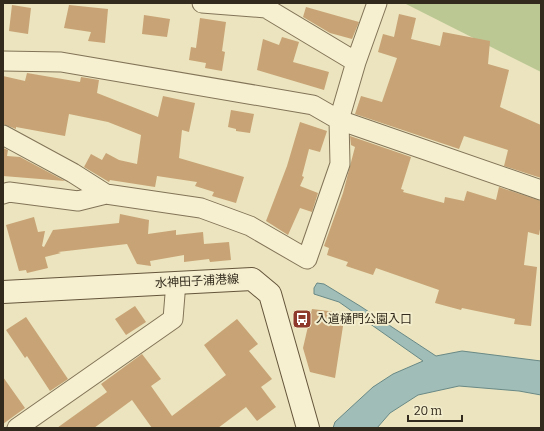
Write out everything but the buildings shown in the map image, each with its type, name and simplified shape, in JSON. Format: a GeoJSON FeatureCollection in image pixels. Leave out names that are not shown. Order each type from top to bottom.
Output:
{"type":"FeatureCollection","features":[{"type":"Feature","properties":{"kind":"main road","name":"水神田子浦港線"},"geometry":{"type":"LineString","coordinates":[[3,292],[252,278],[270,294],[308,428]]}},
{"type":"Feature","properties":{"kind":"street"},"geometry":{"type":"LineString","coordinates":[[202,3],[266,8],[356,62]]}},
{"type":"Feature","properties":{"kind":"street"},"geometry":{"type":"LineString","coordinates":[[3,194],[9,192],[78,201],[106,194],[201,208],[250,226],[307,259],[340,164],[339,120],[356,62],[377,3]]}},
{"type":"Feature","properties":{"kind":"street"},"geometry":{"type":"LineString","coordinates":[[3,61],[61,62],[313,105],[339,120],[541,190]]}},
{"type":"Feature","properties":{"kind":"street"},"geometry":{"type":"LineString","coordinates":[[3,135],[73,172],[106,194]]}},
{"type":"Feature","properties":{"kind":"street"},"geometry":{"type":"LineString","coordinates":[[17,428],[173,319],[176,282]]}},
{"type":"Feature","properties":{"kind":"green space"},"geometry":{"type":"Polygon","coordinates":[[[404,3],[541,3],[541,72],[404,3]]]}},
{"type":"Feature","properties":{"kind":"water"},"geometry":{"type":"Polygon","coordinates":[[[317,283],[324,284],[360,306],[436,356],[462,351],[541,361],[541,395],[519,391],[459,386],[418,395],[390,413],[377,428],[333,428],[335,422],[373,387],[393,374],[423,361],[339,302],[314,294],[314,288],[317,283]]]}},
{"type":"Feature","properties":{"kind":"place","name":"入道樋門公園入口"},"geometry":{"type":"Point","coordinates":[302,319]}}]}
